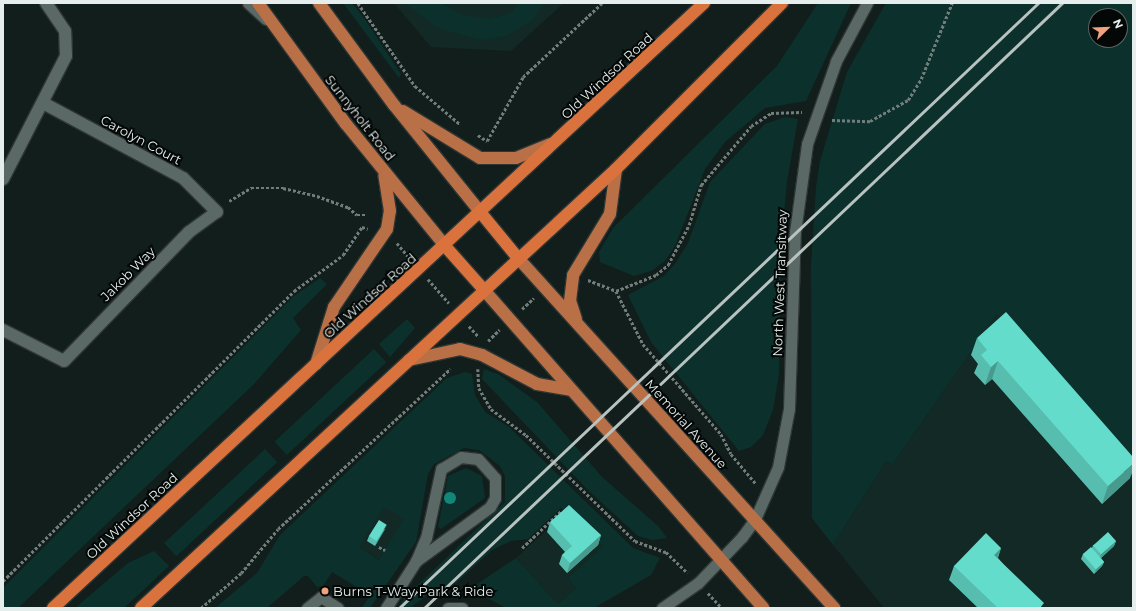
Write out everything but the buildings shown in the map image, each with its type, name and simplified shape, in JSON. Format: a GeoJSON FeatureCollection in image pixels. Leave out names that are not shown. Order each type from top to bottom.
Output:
{"type":"FeatureCollection","features":[{"type":"Feature","properties":{"kind":"highway","name":"Old Windsor Road"},"geometry":{"type":"LineString","coordinates":[[53,608],[445,246],[704,3]]}},
{"type":"Feature","properties":{"kind":"highway"},"geometry":{"type":"LineString","coordinates":[[141,608],[616,169],[782,3]]}},
{"type":"Feature","properties":{"kind":"highway"},"geometry":{"type":"LineString","coordinates":[[481,212],[518,258]]}},
{"type":"Feature","properties":{"kind":"highway"},"geometry":{"type":"LineString","coordinates":[[445,246],[484,290]]}},
{"type":"Feature","properties":{"kind":"main road","name":"Sunnyholt Road"},"geometry":{"type":"LineString","coordinates":[[258,3],[382,170],[445,246]]}},
{"type":"Feature","properties":{"kind":"main road"},"geometry":{"type":"LineString","coordinates":[[319,3],[394,105],[481,212]]}},
{"type":"Feature","properties":{"kind":"main road"},"geometry":{"type":"LineString","coordinates":[[394,105],[480,158],[516,158],[560,139]]}},
{"type":"Feature","properties":{"kind":"main road"},"geometry":{"type":"LineString","coordinates":[[577,322],[570,301],[572,279],[610,214],[616,169]]}},
{"type":"Feature","properties":{"kind":"main road"},"geometry":{"type":"LineString","coordinates":[[316,364],[334,307],[386,229],[390,211],[382,170]]}},
{"type":"Feature","properties":{"kind":"main road","name":"Memorial Avenue"},"geometry":{"type":"LineString","coordinates":[[518,258],[834,608]]}},
{"type":"Feature","properties":{"kind":"main road"},"geometry":{"type":"LineString","coordinates":[[484,290],[570,390],[763,608]]}},
{"type":"Feature","properties":{"kind":"main road"},"geometry":{"type":"LineString","coordinates":[[409,360],[460,349],[482,355],[537,384],[570,390]]}},
{"type":"Feature","properties":{"kind":"street"},"geometry":{"type":"LineString","coordinates":[[3,179],[66,56],[68,44],[64,31],[46,3]]}},
{"type":"Feature","properties":{"kind":"street","name":"Carolyn Court"},"geometry":{"type":"LineString","coordinates":[[43,103],[183,178],[217,212]]}},
{"type":"Feature","properties":{"kind":"street","name":"Jakob Way"},"geometry":{"type":"LineString","coordinates":[[3,330],[64,361],[189,232],[217,212]]}},
{"type":"Feature","properties":{"kind":"lane"},"geometry":{"type":"LineString","coordinates":[[248,3],[273,24]]}},
{"type":"Feature","properties":{"kind":"lane","name":"North West Transitway"},"geometry":{"type":"LineString","coordinates":[[662,608],[687,592],[721,560],[755,520],[778,467],[787,428],[795,232],[807,144],[836,60],[867,3]]}},
{"type":"Feature","properties":{"kind":"lane"},"geometry":{"type":"LineString","coordinates":[[386,608],[416,561],[430,522],[441,469],[461,457],[478,459],[495,478],[495,498],[490,507],[416,561]]}},
{"type":"Feature","properties":{"kind":"lane"},"geometry":{"type":"LineString","coordinates":[[307,608],[321,597],[338,608]]}},
{"type":"Feature","properties":{"kind":"lane"},"geometry":{"type":"LineString","coordinates":[[448,608],[462,608]]}},
{"type":"Feature","properties":{"kind":"path"},"geometry":{"type":"LineString","coordinates":[[358,3],[415,86],[444,114],[464,127]]}},
{"type":"Feature","properties":{"kind":"path"},"geometry":{"type":"LineString","coordinates":[[474,133],[487,141],[523,77],[602,3]]}},
{"type":"Feature","properties":{"kind":"path"},"geometry":{"type":"LineString","coordinates":[[828,118],[859,123],[870,121],[908,100],[921,79],[952,3]]}},
{"type":"Feature","properties":{"kind":"path"},"geometry":{"type":"LineString","coordinates":[[616,291],[656,275],[668,265],[689,225],[701,185],[751,126],[775,112],[803,112]]}},
{"type":"Feature","properties":{"kind":"path"},"geometry":{"type":"LineString","coordinates":[[217,212],[236,194],[264,186],[317,196],[348,207],[356,215],[365,215]]}},
{"type":"Feature","properties":{"kind":"path"},"geometry":{"type":"LineString","coordinates":[[3,581],[294,291],[343,255],[358,238],[362,227],[376,231]]}},
{"type":"Feature","properties":{"kind":"path"},"geometry":{"type":"LineString","coordinates":[[394,240],[485,344]]}},
{"type":"Feature","properties":{"kind":"path"},"geometry":{"type":"LineString","coordinates":[[582,278],[616,291],[643,344],[721,434],[731,454]]}},
{"type":"Feature","properties":{"kind":"path"},"geometry":{"type":"LineString","coordinates":[[472,364],[479,367],[479,388],[490,409],[526,435],[635,541],[672,557]]}},
{"type":"Feature","properties":{"kind":"path"},"geometry":{"type":"LineString","coordinates":[[201,608],[241,573],[278,529],[452,367]]}},
{"type":"Feature","properties":{"kind":"path"},"geometry":{"type":"LineString","coordinates":[[522,548],[561,511]]}},
{"type":"Feature","properties":{"kind":"path"},"geometry":{"type":"LineString","coordinates":[[379,547],[385,550]]}},
{"type":"Feature","properties":{"kind":"path"},"geometry":{"type":"LineString","coordinates":[[711,596],[722,608]]}},
{"type":"Feature","properties":{"kind":"shaded area"},"geometry":{"type":"Polygon","coordinates":[[[343,3],[352,3],[364,18],[401,74],[399,78],[343,3]]]}},
{"type":"Feature","properties":{"kind":"shaded area"},"geometry":{"type":"Polygon","coordinates":[[[394,3],[564,3],[511,51],[431,47],[394,3]]]}},
{"type":"Feature","properties":{"kind":"shaded area"},"geometry":{"type":"Polygon","coordinates":[[[404,3],[441,3],[462,15],[490,19],[511,13],[519,3],[544,3],[533,20],[506,36],[481,40],[438,28],[404,3]]]}},
{"type":"Feature","properties":{"kind":"shaded area"},"geometry":{"type":"Polygon","coordinates":[[[818,3],[851,3],[806,101],[765,108],[725,142],[705,169],[675,246],[665,261],[651,271],[634,276],[600,262],[599,252],[613,228],[777,66],[818,3]]]}},
{"type":"Feature","properties":{"kind":"shaded area"},"geometry":{"type":"Polygon","coordinates":[[[886,3],[1133,3],[1133,467],[997,314],[892,465],[886,461],[833,545],[812,518],[811,266],[816,187],[820,161],[847,72],[886,3]]]}},
{"type":"Feature","properties":{"kind":"shaded area"},"geometry":{"type":"Polygon","coordinates":[[[785,117],[798,119],[787,181],[781,248],[779,374],[773,410],[763,435],[751,447],[739,451],[651,342],[628,295],[664,276],[675,264],[688,243],[710,182],[765,124],[785,117]]]}},
{"type":"Feature","properties":{"kind":"shaded area"},"geometry":{"type":"Polygon","coordinates":[[[320,278],[327,284],[293,318],[301,330],[254,384],[18,608],[3,608],[3,588],[294,296],[320,278]]]}},
{"type":"Feature","properties":{"kind":"shaded area"},"geometry":{"type":"Polygon","coordinates":[[[997,314],[1133,467],[1133,608],[884,608],[833,545],[886,461],[892,465],[997,314]]]}},
{"type":"Feature","properties":{"kind":"shaded area"},"geometry":{"type":"Polygon","coordinates":[[[407,319],[415,328],[390,357],[379,344],[407,319]]]}},
{"type":"Feature","properties":{"kind":"shaded area"},"geometry":{"type":"Polygon","coordinates":[[[374,349],[386,362],[287,455],[275,442],[374,349]]]}},
{"type":"Feature","properties":{"kind":"shaded area"},"geometry":{"type":"Polygon","coordinates":[[[484,369],[498,374],[537,402],[602,477],[658,526],[667,538],[652,540],[638,536],[589,491],[482,379],[484,369]]]}},
{"type":"Feature","properties":{"kind":"shaded area"},"geometry":{"type":"Polygon","coordinates":[[[465,372],[472,374],[475,395],[485,412],[509,427],[633,548],[660,558],[651,575],[594,608],[506,608],[470,589],[516,558],[558,604],[576,588],[568,578],[603,546],[570,509],[566,513],[561,508],[528,539],[511,541],[492,550],[456,583],[434,590],[410,608],[398,608],[405,597],[505,502],[505,476],[500,466],[479,450],[464,448],[434,464],[428,474],[416,542],[370,608],[362,608],[370,595],[332,572],[323,586],[317,587],[308,576],[304,576],[267,608],[215,608],[257,573],[280,535],[447,378],[465,372]],[[384,507],[359,547],[379,560],[404,519],[384,507]]]}},
{"type":"Feature","properties":{"kind":"shaded area"},"geometry":{"type":"Polygon","coordinates":[[[265,449],[277,462],[176,556],[164,543],[265,449]]]}},
{"type":"Feature","properties":{"kind":"shaded area"},"geometry":{"type":"Polygon","coordinates":[[[466,468],[482,476],[485,498],[441,529],[438,527],[448,476],[466,468]]]}},
{"type":"Feature","properties":{"kind":"shaded area"},"geometry":{"type":"Polygon","coordinates":[[[384,506],[405,519],[380,560],[359,547],[384,506]]]}},
{"type":"Feature","properties":{"kind":"shaded area"},"geometry":{"type":"Polygon","coordinates":[[[570,509],[603,546],[568,578],[576,588],[558,604],[516,558],[570,509]]]}},
{"type":"Feature","properties":{"kind":"shaded area"},"geometry":{"type":"Polygon","coordinates":[[[154,551],[169,566],[124,608],[75,608],[128,563],[154,551]]]}},
{"type":"Feature","properties":{"kind":"railway"},"geometry":{"type":"LineString","coordinates":[[399,608],[1038,3]]}},
{"type":"Feature","properties":{"kind":"railway"},"geometry":{"type":"LineString","coordinates":[[424,608],[1062,3]]}},
{"type":"Feature","properties":{"kind":"place","name":"Burns T-Way Park & Ride"},"geometry":{"type":"Point","coordinates":[325,591]}}]}
